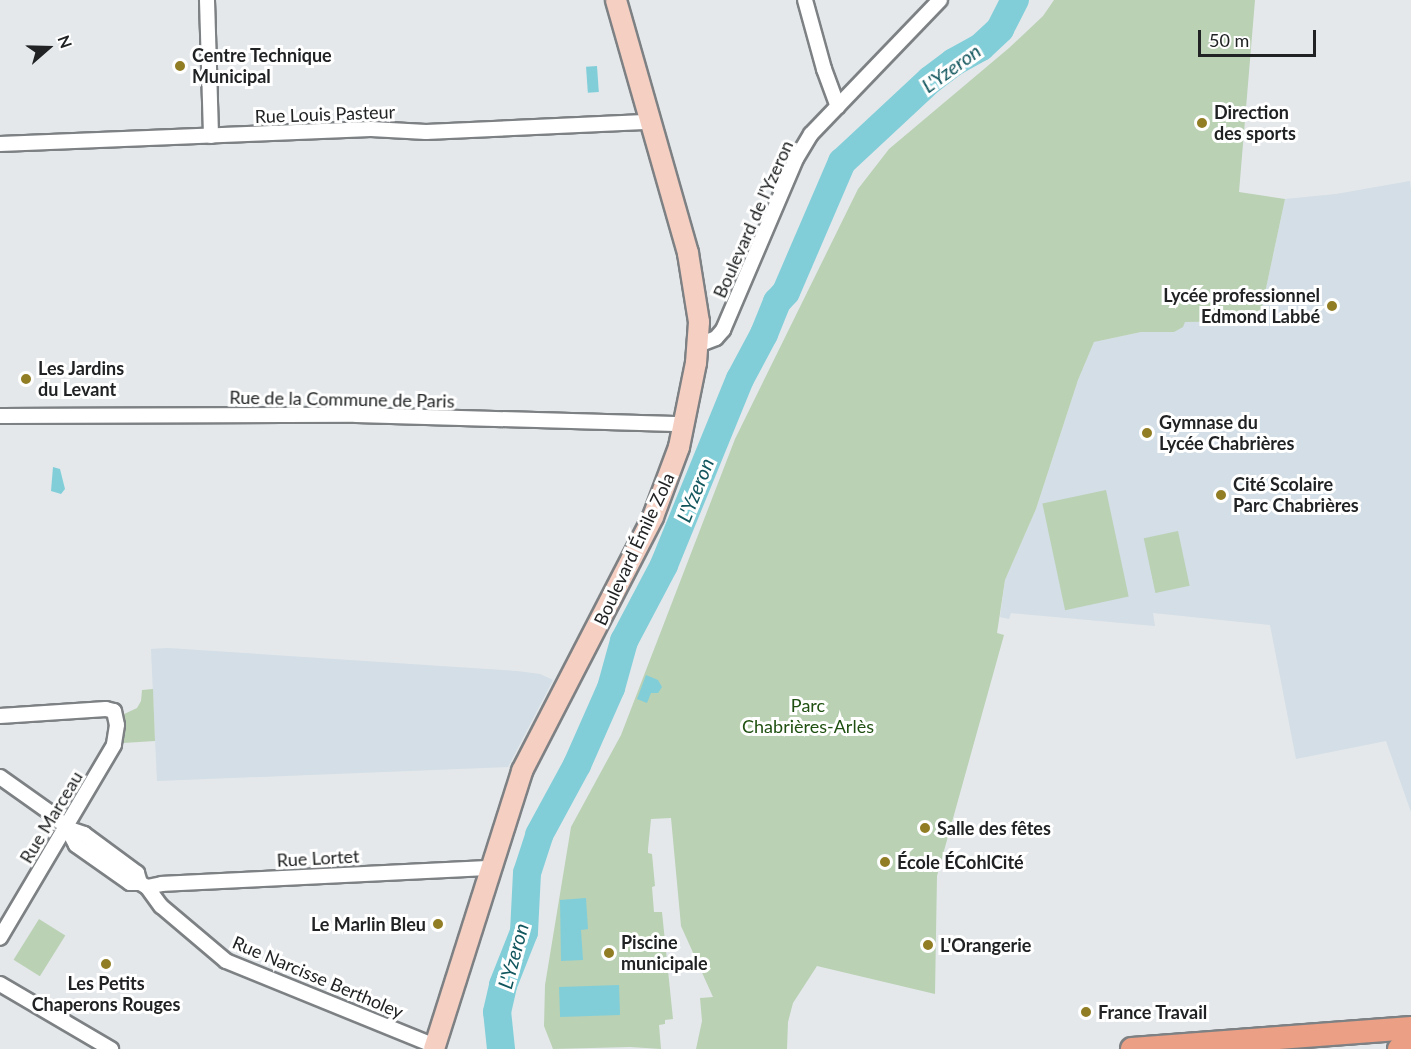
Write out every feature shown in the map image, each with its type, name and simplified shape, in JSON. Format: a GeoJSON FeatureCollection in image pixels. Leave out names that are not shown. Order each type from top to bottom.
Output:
{"type":"FeatureCollection","features":[{"type":"Feature","properties":{"kind":"main road","name":"Boulevard Émile Zola"},"geometry":{"type":"LineString","coordinates":[[435,1048],[522,771],[640,544],[671,472],[684,424],[698,345],[697,297],[688,253],[616,0]]}},
{"type":"Feature","properties":{"kind":"main road"},"geometry":{"type":"LineString","coordinates":[[1132,1049],[1411,1028]]}},
{"type":"Feature","properties":{"kind":"main road"},"geometry":{"type":"LineString","coordinates":[[1399,1049],[1411,1048]]}},
{"type":"Feature","properties":{"kind":"street"},"geometry":{"type":"LineString","coordinates":[[207,0],[211,136]]}},
{"type":"Feature","properties":{"kind":"street"},"geometry":{"type":"LineString","coordinates":[[804,0],[824,69],[838,107]]}},
{"type":"Feature","properties":{"kind":"street","name":"Boulevard de l'Yzeron"},"geometry":{"type":"LineString","coordinates":[[698,345],[716,338],[723,330],[796,159],[811,134],[940,0]]}},
{"type":"Feature","properties":{"kind":"street","name":"Rue Louis Pasteur"},"geometry":{"type":"LineString","coordinates":[[0,144],[387,129],[426,132],[650,122]]}},
{"type":"Feature","properties":{"kind":"street","name":"Rue de la Commune de Paris"},"geometry":{"type":"LineString","coordinates":[[0,416],[356,415],[684,424]]}},
{"type":"Feature","properties":{"kind":"street","name":"Rue Marceau"},"geometry":{"type":"LineString","coordinates":[[0,716],[106,709],[114,711],[117,725],[114,745],[0,938]]}},
{"type":"Feature","properties":{"kind":"street","name":"Rue Narcisse Bertholey"},"geometry":{"type":"LineString","coordinates":[[0,777],[52,814],[66,828],[84,834],[137,873],[161,906],[226,961],[435,1048]]}},
{"type":"Feature","properties":{"kind":"street","name":"Rue Lortet"},"geometry":{"type":"LineString","coordinates":[[144,885],[491,868]]}},
{"type":"Feature","properties":{"kind":"street"},"geometry":{"type":"LineString","coordinates":[[0,984],[111,1049]]}},
{"type":"Feature","properties":{"kind":"shaded area","name":"Cité Scolaire Parc Chabrières"},"geometry":{"type":"Polygon","coordinates":[[[1410,181],[1411,812],[1386,741],[1296,759],[1270,625],[1153,613],[1155,626],[1011,613],[1009,619],[1000,617],[1005,580],[1036,509],[1078,380],[1094,342],[1141,332],[1174,332],[1184,322],[1259,321],[1285,199],[1336,194],[1410,181]]]}},
{"type":"Feature","properties":{"kind":"shaded area"},"geometry":{"type":"Polygon","coordinates":[[[168,648],[517,671],[540,674],[553,680],[508,767],[157,781],[151,649],[168,648]]]}},
{"type":"Feature","properties":{"kind":"green space","name":"Parc Chabrières-Arlès"},"geometry":{"type":"Polygon","coordinates":[[[1054,0],[1255,0],[1239,192],[1285,199],[1259,321],[1185,322],[1183,327],[1174,332],[1141,332],[1094,342],[1078,380],[1036,509],[1005,580],[997,633],[1004,635],[937,876],[935,994],[817,966],[793,1003],[788,1022],[787,1049],[696,1049],[702,1021],[700,998],[713,997],[681,926],[671,818],[651,819],[648,853],[652,854],[655,886],[652,887],[654,912],[662,912],[673,1019],[665,1020],[665,1024],[659,1025],[661,1049],[630,1047],[553,1049],[544,1026],[545,985],[571,827],[621,735],[735,439],[858,189],[889,149],[1009,48],[1043,16],[1054,0]]]}},
{"type":"Feature","properties":{"kind":"green space"},"geometry":{"type":"Polygon","coordinates":[[[1106,490],[1129,597],[1065,610],[1042,504],[1106,490]]]}},
{"type":"Feature","properties":{"kind":"green space"},"geometry":{"type":"Polygon","coordinates":[[[1178,531],[1190,586],[1155,593],[1144,538],[1178,531]]]}},
{"type":"Feature","properties":{"kind":"green space"},"geometry":{"type":"Polygon","coordinates":[[[153,689],[155,741],[123,743],[122,715],[137,708],[141,701],[142,690],[153,689]]]}},
{"type":"Feature","properties":{"kind":"green space"},"geometry":{"type":"Polygon","coordinates":[[[39,919],[65,935],[40,976],[14,960],[39,919]]]}},
{"type":"Feature","properties":{"kind":"water"},"geometry":{"type":"Polygon","coordinates":[[[597,66],[599,92],[588,93],[586,67],[597,66]]]}},
{"type":"Feature","properties":{"kind":"water"},"geometry":{"type":"Polygon","coordinates":[[[53,467],[60,469],[65,489],[61,494],[51,491],[53,467]]]}},
{"type":"Feature","properties":{"kind":"water"},"geometry":{"type":"Polygon","coordinates":[[[646,675],[658,680],[662,687],[658,693],[651,693],[647,703],[637,699],[646,675]]]}},
{"type":"Feature","properties":{"kind":"water"},"geometry":{"type":"Polygon","coordinates":[[[586,898],[588,929],[581,930],[583,960],[561,961],[560,900],[586,898]]]}},
{"type":"Feature","properties":{"kind":"water"},"geometry":{"type":"Polygon","coordinates":[[[619,985],[620,1015],[560,1017],[559,987],[619,985]]]}},
{"type":"Feature","properties":{"kind":"waterway","name":"L'Yzeron"},"geometry":{"type":"LineString","coordinates":[[501,1049],[497,1012],[503,985],[524,932],[527,873],[539,835],[577,765],[611,688],[624,641],[664,565],[740,379],[764,334],[777,302],[786,292],[842,162],[930,80],[954,62],[981,47],[1000,29],[1015,0]]}},
{"type":"Feature","properties":{"kind":"place","name":"Centre Technique Municipal"},"geometry":{"type":"Point","coordinates":[180,66]}},
{"type":"Feature","properties":{"kind":"place","name":"Direction des sports"},"geometry":{"type":"Point","coordinates":[1202,123]}},
{"type":"Feature","properties":{"kind":"place","name":"Lycée professionnel Edmond Labbé"},"geometry":{"type":"Point","coordinates":[1332,306]}},
{"type":"Feature","properties":{"kind":"place","name":"Les Jardins du Levant"},"geometry":{"type":"Point","coordinates":[26,379]}},
{"type":"Feature","properties":{"kind":"place","name":"Gymnase du Lycée Chabrières"},"geometry":{"type":"Point","coordinates":[1147,433]}},
{"type":"Feature","properties":{"kind":"place","name":"Cité Scolaire Parc Chabrières"},"geometry":{"type":"Point","coordinates":[1221,495]}},
{"type":"Feature","properties":{"kind":"place","name":"Salle des fêtes"},"geometry":{"type":"Point","coordinates":[925,828]}},
{"type":"Feature","properties":{"kind":"place","name":"École ÉCohlCité"},"geometry":{"type":"Point","coordinates":[885,862]}},
{"type":"Feature","properties":{"kind":"place","name":"Le Marlin Bleu"},"geometry":{"type":"Point","coordinates":[438,924]}},
{"type":"Feature","properties":{"kind":"place","name":"L'Orangerie"},"geometry":{"type":"Point","coordinates":[928,945]}},
{"type":"Feature","properties":{"kind":"place","name":"Piscine municipale"},"geometry":{"type":"Point","coordinates":[609,953]}},
{"type":"Feature","properties":{"kind":"place","name":"Les Petits Chaperons Rouges"},"geometry":{"type":"Point","coordinates":[106,964]}},
{"type":"Feature","properties":{"kind":"place","name":"France Travail"},"geometry":{"type":"Point","coordinates":[1086,1012]}}]}
